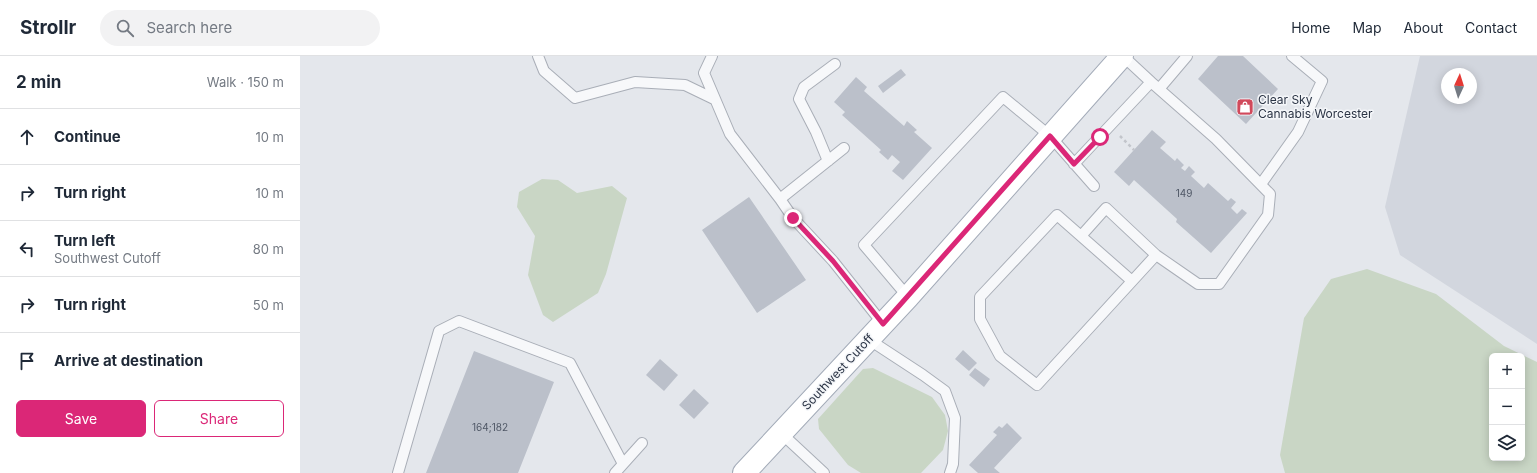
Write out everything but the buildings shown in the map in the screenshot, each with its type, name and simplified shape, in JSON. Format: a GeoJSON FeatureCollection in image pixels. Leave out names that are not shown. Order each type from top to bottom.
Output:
{"type":"FeatureCollection","features":[{"type":"Feature","properties":{"kind":"main road","name":"Southwest Cutoff"},"geometry":{"type":"LineString","coordinates":[[744,473],[908,297],[1050,136],[1123,56]]}},
{"type":"Feature","properties":{"kind":"lane"},"geometry":{"type":"LineString","coordinates":[[538,56],[544,71],[575,98],[635,82],[685,85],[714,99]]}},
{"type":"Feature","properties":{"kind":"lane"},"geometry":{"type":"LineString","coordinates":[[712,56],[704,73],[730,134],[793,218],[833,261],[883,324]]}},
{"type":"Feature","properties":{"kind":"lane"},"geometry":{"type":"LineString","coordinates":[[1081,236],[1106,208],[1156,255],[1198,284],[1219,284],[1268,214],[1270,194],[1261,184],[1216,139],[1123,56]]}},
{"type":"Feature","properties":{"kind":"lane"},"geometry":{"type":"LineString","coordinates":[[1159,89],[1187,56]]}},
{"type":"Feature","properties":{"kind":"lane"},"geometry":{"type":"LineString","coordinates":[[1261,184],[1298,132],[1322,81],[1292,56]]}},
{"type":"Feature","properties":{"kind":"lane"},"geometry":{"type":"LineString","coordinates":[[828,162],[816,132],[799,99],[804,87],[835,64]]}},
{"type":"Feature","properties":{"kind":"lane"},"geometry":{"type":"LineString","coordinates":[[1074,164],[1151,82]]}},
{"type":"Feature","properties":{"kind":"lane"},"geometry":{"type":"LineString","coordinates":[[908,297],[864,245],[1003,97],[1050,136],[1094,186]]}},
{"type":"Feature","properties":{"kind":"lane"},"geometry":{"type":"LineString","coordinates":[[780,199],[844,148]]}},
{"type":"Feature","properties":{"kind":"lane"},"geometry":{"type":"LineString","coordinates":[[1132,281],[1057,215],[980,297],[980,319],[1000,356],[1037,385],[1156,255]]}},
{"type":"Feature","properties":{"kind":"lane"},"geometry":{"type":"LineString","coordinates":[[398,473],[439,331],[459,321],[570,363],[623,464]]}},
{"type":"Feature","properties":{"kind":"lane"},"geometry":{"type":"LineString","coordinates":[[868,340],[945,391],[955,418],[953,464],[950,473]]}},
{"type":"Feature","properties":{"kind":"lane"},"geometry":{"type":"LineString","coordinates":[[781,433],[824,473]]}},
{"type":"Feature","properties":{"kind":"lane"},"geometry":{"type":"LineString","coordinates":[[615,473],[642,443]]}},
{"type":"Feature","properties":{"kind":"path"},"geometry":{"type":"LineString","coordinates":[[1109,126],[1134,150]]}},
{"type":"Feature","properties":{"kind":"shaded area"},"geometry":{"type":"Polygon","coordinates":[[[1420,56],[1537,56],[1537,344],[1400,255],[1385,207],[1420,56]]]}},
{"type":"Feature","properties":{"kind":"green space"},"geometry":{"type":"Polygon","coordinates":[[[542,179],[558,180],[577,193],[612,186],[627,198],[606,274],[598,293],[553,322],[543,315],[528,275],[535,236],[517,207],[519,192],[542,179]]]}},
{"type":"Feature","properties":{"kind":"green space"},"geometry":{"type":"Polygon","coordinates":[[[1367,269],[1436,294],[1504,346],[1518,353],[1489,353],[1489,461],[1525,461],[1525,356],[1537,362],[1537,473],[1285,473],[1280,455],[1304,318],[1331,279],[1367,269]]]}},
{"type":"Feature","properties":{"kind":"green space"},"geometry":{"type":"Polygon","coordinates":[[[873,368],[932,397],[945,415],[948,431],[943,450],[921,473],[861,473],[848,465],[819,429],[818,419],[863,369],[873,368]]]}},
{"type":"Feature","properties":{"kind":"place","name":"Clear Sky Cannabis Worcester"},"geometry":{"type":"Point","coordinates":[1245,107]}},
{"type":"Feature","properties":{"kind":"route"},"geometry":{"type":"LineString","coordinates":[[793,218],[833,261],[883,324],[1050,136],[1074,164],[1100,137]]}}]}
